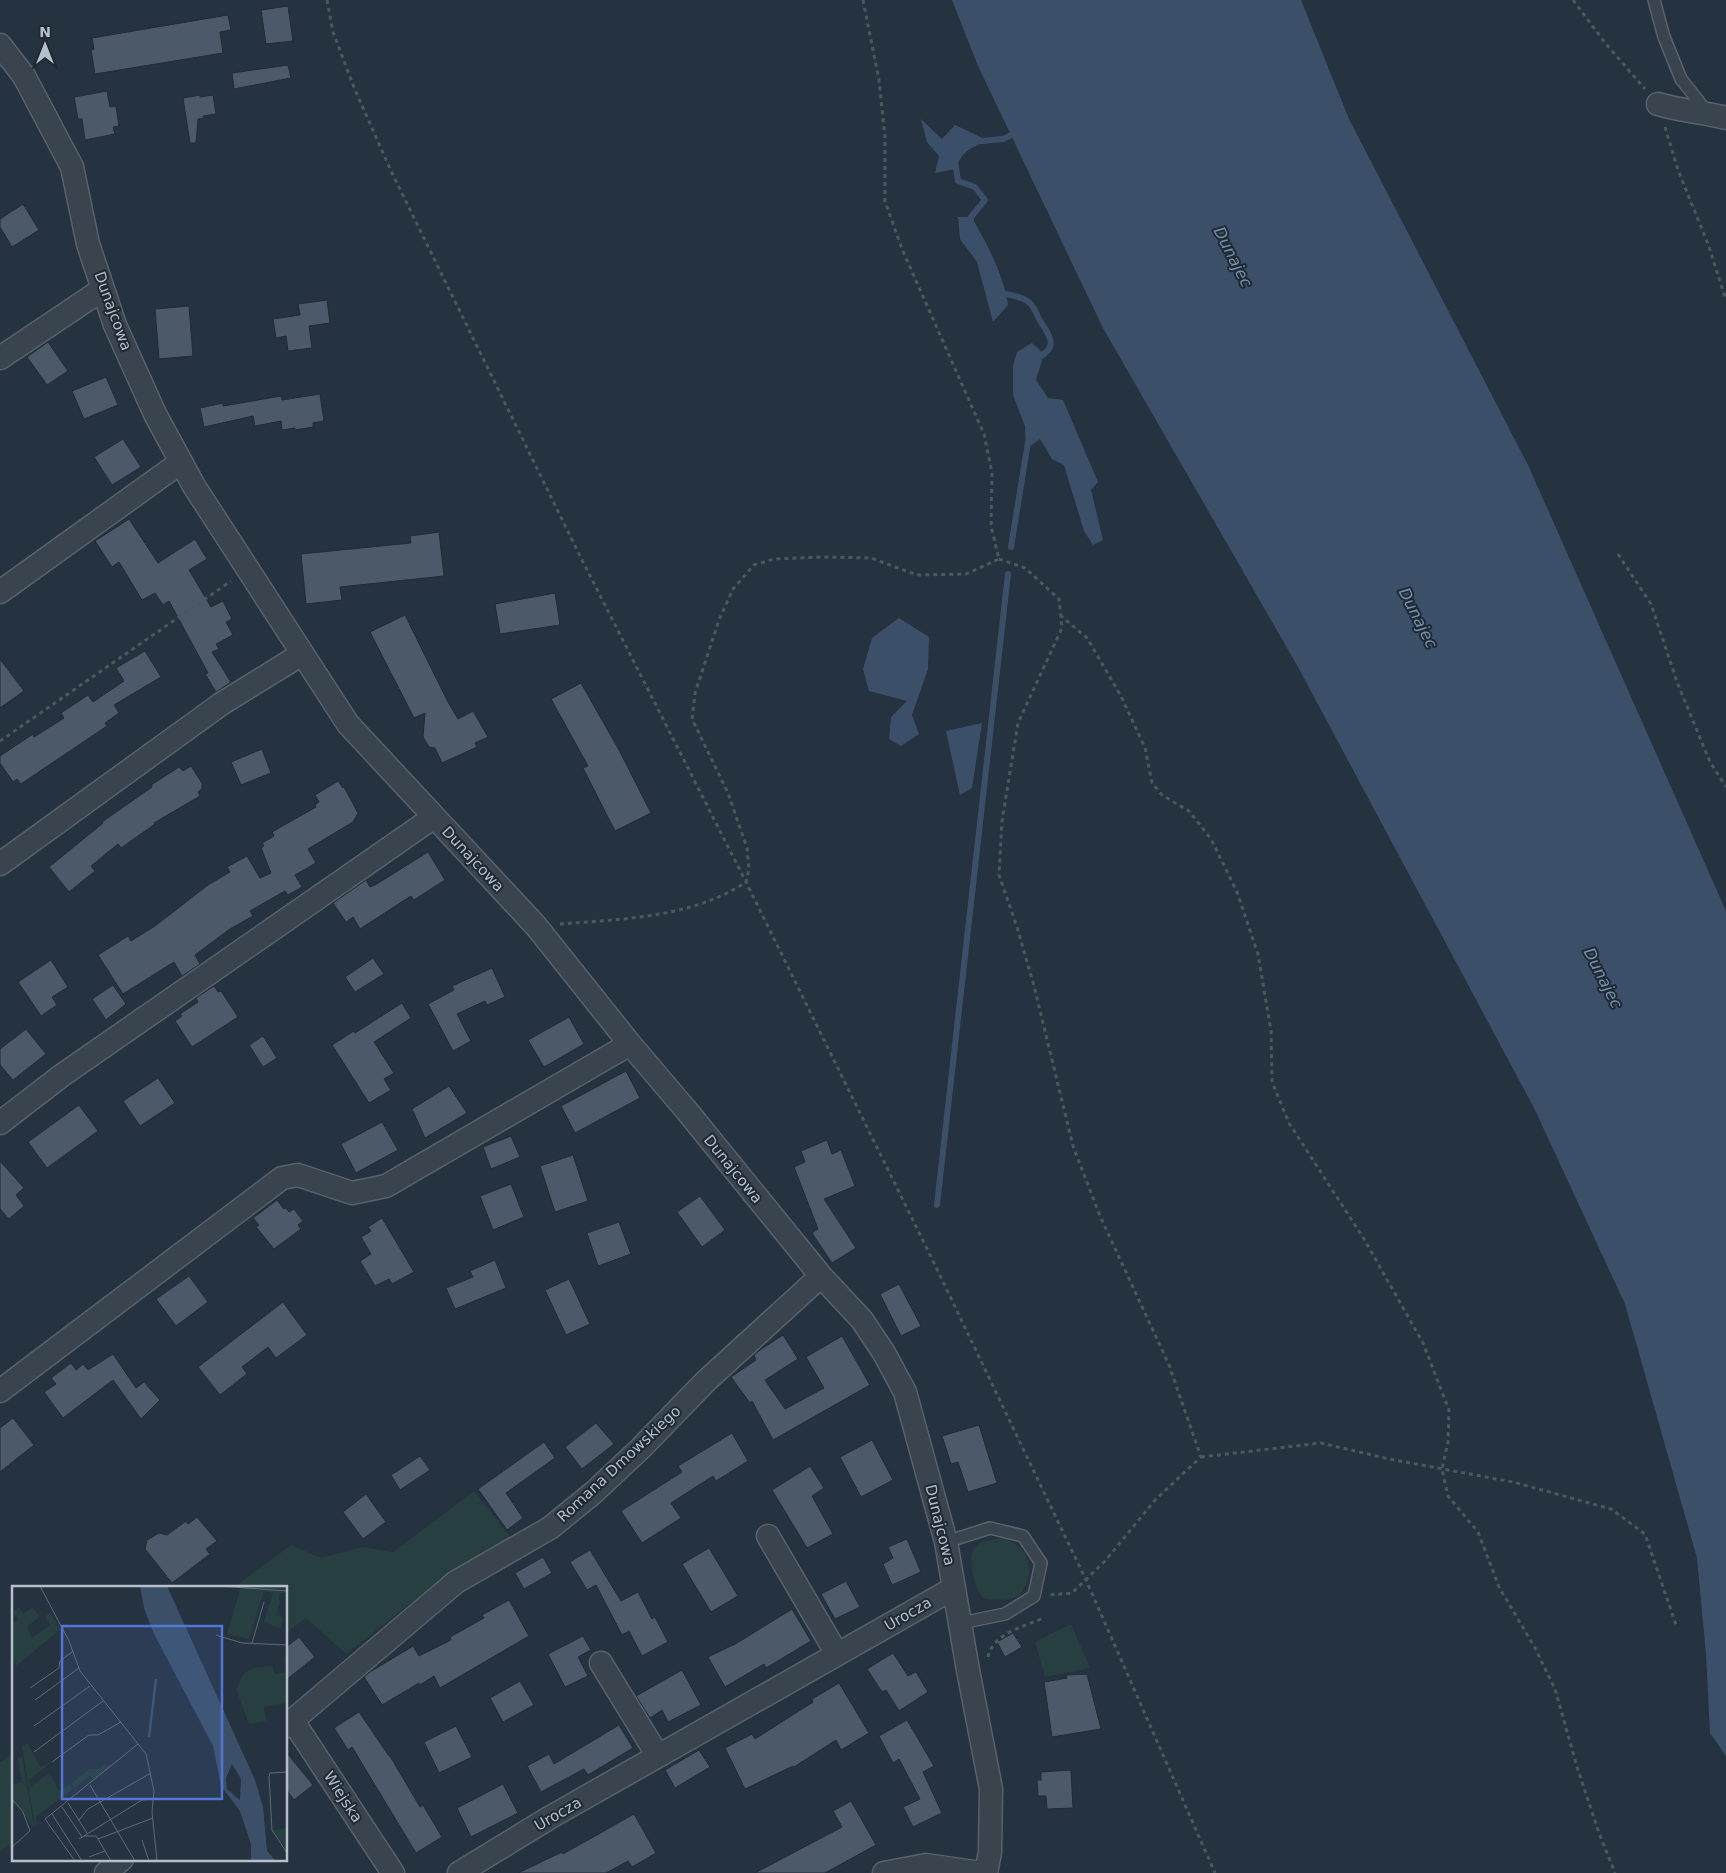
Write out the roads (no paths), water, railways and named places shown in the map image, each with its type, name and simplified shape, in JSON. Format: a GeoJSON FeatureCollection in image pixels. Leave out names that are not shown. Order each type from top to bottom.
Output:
{"type":"FeatureCollection","features":[{"type":"Feature","properties":{"kind":"street","name":"Dunajcowa"},"geometry":{"type":"LineString","coordinates":[[0,45],[24,76],[72,167],[88,244],[103,289],[119,334],[155,414],[194,486],[348,724],[536,926],[820,1276],[862,1320],[884,1353],[905,1392],[946,1542],[991,1789],[990,1852],[986,1873]]}},
{"type":"Feature","properties":{"kind":"street"},"geometry":{"type":"LineString","coordinates":[[1658,104],[1677,110],[1717,116]]}},
{"type":"Feature","properties":{"kind":"street"},"geometry":{"type":"LineString","coordinates":[[0,358],[103,289]]}},
{"type":"Feature","properties":{"kind":"street"},"geometry":{"type":"LineString","coordinates":[[0,592],[181,462]]}},
{"type":"Feature","properties":{"kind":"street"},"geometry":{"type":"LineString","coordinates":[[0,864],[221,704],[302,654]]}},
{"type":"Feature","properties":{"kind":"street"},"geometry":{"type":"LineString","coordinates":[[0,1123],[61,1076],[434,817]]}},
{"type":"Feature","properties":{"kind":"street"},"geometry":{"type":"LineString","coordinates":[[0,1391],[282,1178],[298,1176],[352,1193],[386,1186],[630,1044]]}},
{"type":"Feature","properties":{"kind":"street","name":"Romana Dmowskiego"},"geometry":{"type":"LineString","coordinates":[[290,1724],[456,1582],[550,1528],[593,1493],[641,1448],[706,1381],[820,1276]]}},
{"type":"Feature","properties":{"kind":"street"},"geometry":{"type":"LineString","coordinates":[[768,1536],[837,1654]]}},
{"type":"Feature","properties":{"kind":"street","name":"Urocza"},"geometry":{"type":"LineString","coordinates":[[459,1873],[549,1818],[954,1588]]}},
{"type":"Feature","properties":{"kind":"street"},"geometry":{"type":"LineString","coordinates":[[601,1663],[658,1756]]}},
{"type":"Feature","properties":{"kind":"street","name":"Wiejska"},"geometry":{"type":"LineString","coordinates":[[290,1724],[393,1873]]}},
{"type":"Feature","properties":{"kind":"street"},"geometry":{"type":"LineString","coordinates":[[106,1873],[121,1860]]}},
{"type":"Feature","properties":{"kind":"street"},"geometry":{"type":"LineString","coordinates":[[884,1873],[926,1865],[981,1873]]}},
{"type":"Feature","properties":{"kind":"lane"},"geometry":{"type":"LineString","coordinates":[[1654,0],[1664,37],[1681,79],[1717,116]]}},
{"type":"Feature","properties":{"kind":"lane"},"geometry":{"type":"LineString","coordinates":[[946,1542],[990,1528],[1023,1536],[1041,1563],[1034,1596],[1006,1614],[961,1623]]}},
{"type":"Feature","properties":{"kind":"water","name":"Dunajec"},"geometry":{"type":"Polygon","coordinates":[[[952,0],[1301,0],[1349,119],[1528,465],[1726,911],[1726,1756],[1710,1733],[1706,1654],[1697,1558],[1625,1304],[1534,1108],[1298,667],[1103,328],[978,66],[952,0]]]}},
{"type":"Feature","properties":{"kind":"water"},"geometry":{"type":"Polygon","coordinates":[[[921,119],[942,139],[955,125],[989,141],[968,150],[955,169],[935,173],[939,156],[927,142],[921,119]]]}},
{"type":"Feature","properties":{"kind":"water"},"geometry":{"type":"Polygon","coordinates":[[[958,217],[971,217],[989,248],[1003,284],[1008,305],[993,322],[977,262],[960,239],[958,217]]]}},
{"type":"Feature","properties":{"kind":"water"},"geometry":{"type":"Polygon","coordinates":[[[1032,343],[1044,354],[1036,380],[1048,398],[1063,400],[1098,482],[1091,490],[1103,540],[1093,545],[1084,531],[1064,465],[1052,459],[1040,439],[1026,449],[1025,426],[1013,395],[1013,366],[1017,352],[1032,343]]]}},
{"type":"Feature","properties":{"kind":"water"},"geometry":{"type":"Polygon","coordinates":[[[899,618],[929,637],[928,669],[912,715],[919,734],[901,746],[889,739],[891,717],[907,701],[869,691],[863,669],[872,638],[899,618]]]}},
{"type":"Feature","properties":{"kind":"water"},"geometry":{"type":"Polygon","coordinates":[[[982,723],[972,788],[960,795],[946,731],[982,723]]]}},
{"type":"Feature","properties":{"kind":"waterway"},"geometry":{"type":"LineString","coordinates":[[982,141],[1003,139],[1018,132]]}},
{"type":"Feature","properties":{"kind":"waterway"},"geometry":{"type":"LineString","coordinates":[[955,161],[958,181],[975,187],[985,200],[971,217],[971,224]]}},
{"type":"Feature","properties":{"kind":"waterway"},"geometry":{"type":"LineString","coordinates":[[999,293],[1029,302],[1033,308],[1049,335],[1051,345],[1045,354],[1038,358]]}},
{"type":"Feature","properties":{"kind":"waterway"},"geometry":{"type":"LineString","coordinates":[[1011,547],[1028,442]]}},
{"type":"Feature","properties":{"kind":"waterway"},"geometry":{"type":"LineString","coordinates":[[937,1205],[1008,574]]}}]}
